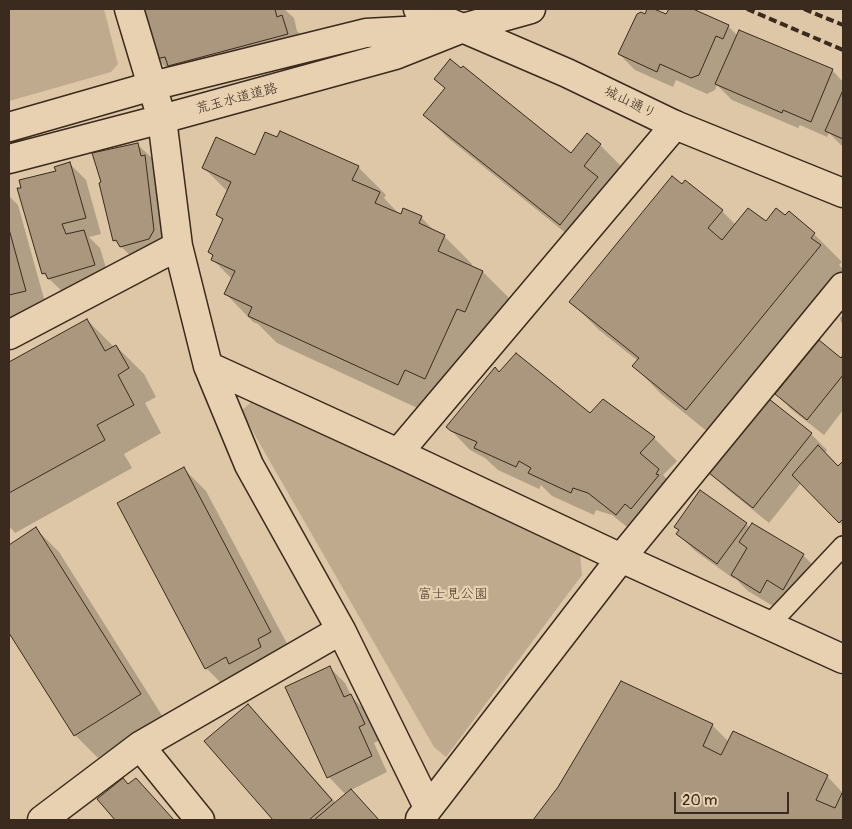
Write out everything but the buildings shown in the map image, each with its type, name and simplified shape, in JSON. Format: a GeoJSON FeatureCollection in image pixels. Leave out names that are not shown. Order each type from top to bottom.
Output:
{"type":"FeatureCollection","features":[{"type":"Feature","properties":{"kind":"street"},"geometry":{"type":"LineString","coordinates":[[129,9],[162,120],[178,246],[208,366],[249,465],[341,630],[424,813],[621,558],[843,287]]}},
{"type":"Feature","properties":{"kind":"street","name":"城山通り"},"geometry":{"type":"LineString","coordinates":[[418,9],[567,73],[675,125],[843,193]]}},
{"type":"Feature","properties":{"kind":"street","name":"荒玉水道道路"},"geometry":{"type":"LineString","coordinates":[[9,159],[162,120],[395,55],[463,28],[531,9]]}},
{"type":"Feature","properties":{"kind":"street","name":"荒玉水道道路"},"geometry":{"type":"LineString","coordinates":[[9,128],[152,86],[366,33],[463,28]]}},
{"type":"Feature","properties":{"kind":"street"},"geometry":{"type":"LineString","coordinates":[[398,453],[675,125]]}},
{"type":"Feature","properties":{"kind":"street"},"geometry":{"type":"LineString","coordinates":[[9,334],[178,246]]}},
{"type":"Feature","properties":{"kind":"street"},"geometry":{"type":"LineString","coordinates":[[208,366],[843,659]]}},
{"type":"Feature","properties":{"kind":"street"},"geometry":{"type":"LineString","coordinates":[[42,820],[140,746],[341,630]]}},
{"type":"Feature","properties":{"kind":"street"},"geometry":{"type":"LineString","coordinates":[[140,746],[200,820]]}},
{"type":"Feature","properties":{"kind":"lane"},"geometry":{"type":"LineString","coordinates":[[769,625],[843,546]]}},
{"type":"Feature","properties":{"kind":"green space"},"geometry":{"type":"Polygon","coordinates":[[[9,9],[104,9],[118,64],[111,72],[9,101],[9,9]]]}},
{"type":"Feature","properties":{"kind":"green space","name":"富士見公園"},"geometry":{"type":"Polygon","coordinates":[[[256,398],[580,553],[582,575],[446,757],[434,747],[241,411],[256,398]]]}},
{"type":"Feature","properties":{"kind":"railway"},"geometry":{"type":"LineString","coordinates":[[747,9],[843,50]]}},
{"type":"Feature","properties":{"kind":"railway"},"geometry":{"type":"LineString","coordinates":[[804,9],[843,25]]}}]}
